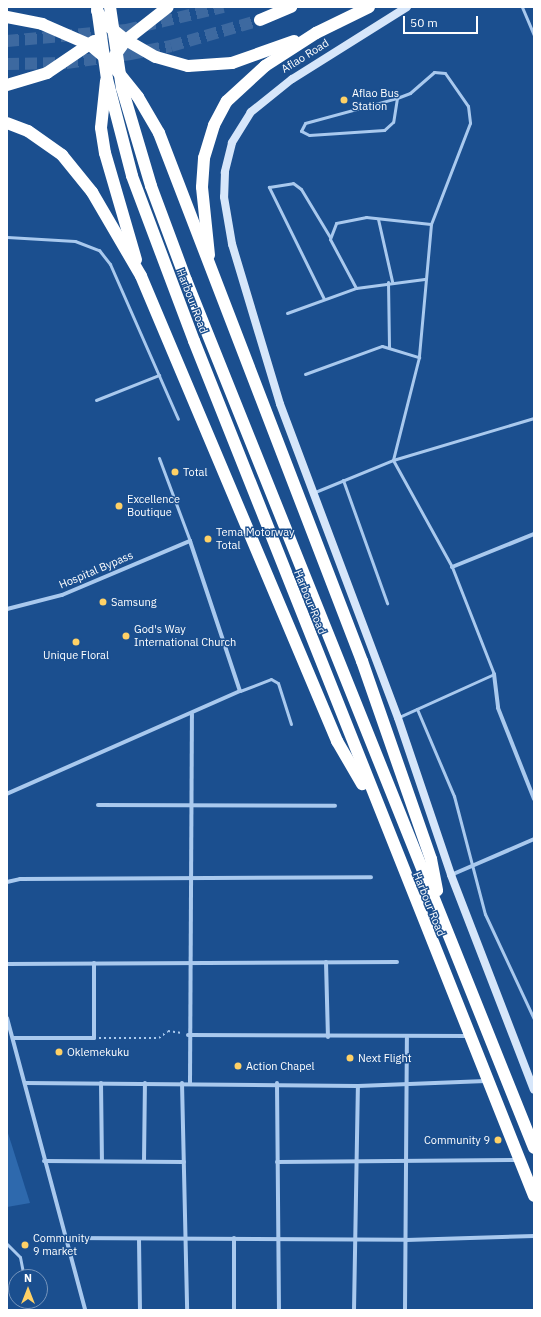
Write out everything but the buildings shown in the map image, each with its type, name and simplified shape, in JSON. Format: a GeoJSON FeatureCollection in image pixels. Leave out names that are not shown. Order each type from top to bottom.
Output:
{"type":"FeatureCollection","features":[{"type":"Feature","properties":{"kind":"highway"},"geometry":{"type":"LineString","coordinates":[[94,7],[106,24],[126,40],[156,57],[188,66],[232,63],[316,33],[369,7]]}},
{"type":"Feature","properties":{"kind":"highway","name":"Harbour Road"},"geometry":{"type":"LineString","coordinates":[[97,7],[114,114],[132,176],[300,613],[486,1081],[534,1196]]}},
{"type":"Feature","properties":{"kind":"highway","name":"Harbour Road"},"geometry":{"type":"LineString","coordinates":[[110,7],[119,75],[151,186],[534,1148]]}},
{"type":"Feature","properties":{"kind":"highway"},"geometry":{"type":"LineString","coordinates":[[7,85],[47,73],[90,45],[106,24],[113,7]]}},
{"type":"Feature","properties":{"kind":"highway"},"geometry":{"type":"LineString","coordinates":[[168,7],[126,40],[110,62],[102,100],[101,128],[110,175],[141,276],[337,741],[375,800]]}},
{"type":"Feature","properties":{"kind":"highway"},"geometry":{"type":"LineString","coordinates":[[260,20],[291,7]]}},
{"type":"Feature","properties":{"kind":"highway"},"geometry":{"type":"LineString","coordinates":[[7,17],[42,24],[90,45],[110,62],[138,97],[159,134],[211,274],[364,668],[430,859],[441,915]]}},
{"type":"Feature","properties":{"kind":"highway"},"geometry":{"type":"LineString","coordinates":[[211,274],[202,187],[204,158],[214,125],[227,101],[265,66],[316,33]]}},
{"type":"Feature","properties":{"kind":"highway"},"geometry":{"type":"LineString","coordinates":[[7,124],[28,132],[62,155],[92,192],[141,276]]}},
{"type":"Feature","properties":{"kind":"street","name":"Aflao Road"},"geometry":{"type":"LineString","coordinates":[[315,492],[280,404],[232,244],[224,197],[225,172],[232,143],[251,112],[274,92],[407,7]]}},
{"type":"Feature","properties":{"kind":"street"},"geometry":{"type":"LineString","coordinates":[[315,492],[398,718],[451,874],[534,1090]]}},
{"type":"Feature","properties":{"kind":"street"},"geometry":{"type":"LineString","coordinates":[[452,567],[534,534]]}},
{"type":"Feature","properties":{"kind":"street"},"geometry":{"type":"LineString","coordinates":[[7,794],[192,714],[240,691],[190,541]]}},
{"type":"Feature","properties":{"kind":"street","name":"Hospital Bypass"},"geometry":{"type":"LineString","coordinates":[[7,609],[62,595],[190,541]]}},
{"type":"Feature","properties":{"kind":"street"},"geometry":{"type":"LineString","coordinates":[[494,674],[498,708],[534,799]]}},
{"type":"Feature","properties":{"kind":"street"},"geometry":{"type":"LineString","coordinates":[[190,1083],[188,1035],[190,880],[189,807],[192,714]]}},
{"type":"Feature","properties":{"kind":"street"},"geometry":{"type":"LineString","coordinates":[[98,805],[189,807],[335,806]]}},
{"type":"Feature","properties":{"kind":"street"},"geometry":{"type":"LineString","coordinates":[[451,874],[534,839]]}},
{"type":"Feature","properties":{"kind":"street"},"geometry":{"type":"LineString","coordinates":[[7,882],[20,879],[190,880],[371,878]]}},
{"type":"Feature","properties":{"kind":"street"},"geometry":{"type":"LineString","coordinates":[[326,962],[328,1037]]}},
{"type":"Feature","properties":{"kind":"street"},"geometry":{"type":"LineString","coordinates":[[7,964],[397,962]]}},
{"type":"Feature","properties":{"kind":"street"},"geometry":{"type":"LineString","coordinates":[[13,1038],[94,1038],[94,963]]}},
{"type":"Feature","properties":{"kind":"street"},"geometry":{"type":"LineString","coordinates":[[7,1019],[85,1310]]}},
{"type":"Feature","properties":{"kind":"street"},"geometry":{"type":"LineString","coordinates":[[188,1035],[407,1038],[468,1036]]}},
{"type":"Feature","properties":{"kind":"street"},"geometry":{"type":"LineString","coordinates":[[405,1310],[407,1038]]}},
{"type":"Feature","properties":{"kind":"street"},"geometry":{"type":"LineString","coordinates":[[24,1083],[190,1083],[358,1086],[486,1081]]}},
{"type":"Feature","properties":{"kind":"street"},"geometry":{"type":"LineString","coordinates":[[101,1083],[102,1162]]}},
{"type":"Feature","properties":{"kind":"street"},"geometry":{"type":"LineString","coordinates":[[144,1083],[144,1161]]}},
{"type":"Feature","properties":{"kind":"street"},"geometry":{"type":"LineString","coordinates":[[182,1084],[187,1310]]}},
{"type":"Feature","properties":{"kind":"street"},"geometry":{"type":"LineString","coordinates":[[277,1084],[279,1310]]}},
{"type":"Feature","properties":{"kind":"street"},"geometry":{"type":"LineString","coordinates":[[354,1310],[358,1086]]}},
{"type":"Feature","properties":{"kind":"street"},"geometry":{"type":"LineString","coordinates":[[277,1162],[518,1160]]}},
{"type":"Feature","properties":{"kind":"street"},"geometry":{"type":"LineString","coordinates":[[44,1161],[184,1162]]}},
{"type":"Feature","properties":{"kind":"street"},"geometry":{"type":"LineString","coordinates":[[65,1238],[355,1238],[406,1240],[534,1236]]}},
{"type":"Feature","properties":{"kind":"street"},"geometry":{"type":"LineString","coordinates":[[234,1238],[234,1310]]}},
{"type":"Feature","properties":{"kind":"street"},"geometry":{"type":"LineString","coordinates":[[139,1239],[140,1310]]}},
{"type":"Feature","properties":{"kind":"lane"},"geometry":{"type":"LineString","coordinates":[[522,7],[534,35]]}},
{"type":"Feature","properties":{"kind":"lane"},"geometry":{"type":"LineString","coordinates":[[397,98],[393,122],[384,130],[309,136],[301,132],[305,123],[397,98],[440,71],[468,106],[470,123],[466,141],[449,171],[430,224],[418,357],[393,460],[452,567],[494,674],[398,718]]}},
{"type":"Feature","properties":{"kind":"lane"},"geometry":{"type":"LineString","coordinates":[[324,299],[269,187],[292,183],[301,189],[356,288]]}},
{"type":"Feature","properties":{"kind":"lane"},"geometry":{"type":"LineString","coordinates":[[330,239],[336,223],[378,219],[430,224]]}},
{"type":"Feature","properties":{"kind":"lane"},"geometry":{"type":"LineString","coordinates":[[378,219],[392,281]]}},
{"type":"Feature","properties":{"kind":"lane"},"geometry":{"type":"LineString","coordinates":[[7,237],[75,240],[99,250],[110,264],[178,419]]}},
{"type":"Feature","properties":{"kind":"lane"},"geometry":{"type":"LineString","coordinates":[[287,313],[356,288],[392,281],[424,279]]}},
{"type":"Feature","properties":{"kind":"lane"},"geometry":{"type":"LineString","coordinates":[[388,282],[389,347]]}},
{"type":"Feature","properties":{"kind":"lane"},"geometry":{"type":"LineString","coordinates":[[305,374],[370,348],[389,347],[418,357]]}},
{"type":"Feature","properties":{"kind":"lane"},"geometry":{"type":"LineString","coordinates":[[96,400],[159,375]]}},
{"type":"Feature","properties":{"kind":"lane"},"geometry":{"type":"LineString","coordinates":[[315,492],[393,460],[534,418]]}},
{"type":"Feature","properties":{"kind":"lane"},"geometry":{"type":"LineString","coordinates":[[159,458],[190,541]]}},
{"type":"Feature","properties":{"kind":"lane"},"geometry":{"type":"LineString","coordinates":[[343,480],[387,603]]}},
{"type":"Feature","properties":{"kind":"lane"},"geometry":{"type":"LineString","coordinates":[[240,691],[271,679],[278,683],[291,724]]}},
{"type":"Feature","properties":{"kind":"lane"},"geometry":{"type":"LineString","coordinates":[[417,709],[454,796],[470,866],[485,914],[534,1019]]}},
{"type":"Feature","properties":{"kind":"lane"},"geometry":{"type":"LineString","coordinates":[[7,1244],[20,1257],[22,1269]]}},
{"type":"Feature","properties":{"kind":"path"},"geometry":{"type":"LineString","coordinates":[[94,1038],[159,1038],[168,1031],[188,1035]]}},
{"type":"Feature","properties":{"kind":"shaded area"},"geometry":{"type":"Polygon","coordinates":[[[7,1130],[30,1203],[7,1207],[7,1130]]]}},
{"type":"Feature","properties":{"kind":"tunnel"},"geometry":{"type":"LineString","coordinates":[[7,41],[126,30],[223,7]]}},
{"type":"Feature","properties":{"kind":"tunnel"},"geometry":{"type":"LineString","coordinates":[[7,64],[66,63],[130,54],[171,46],[260,20]]}},
{"type":"Feature","properties":{"kind":"place","name":"Aflao Bus Station"},"geometry":{"type":"Point","coordinates":[344,100]}},
{"type":"Feature","properties":{"kind":"place","name":"Total"},"geometry":{"type":"Point","coordinates":[175,472]}},
{"type":"Feature","properties":{"kind":"place","name":"Excellence Boutique"},"geometry":{"type":"Point","coordinates":[119,506]}},
{"type":"Feature","properties":{"kind":"place","name":"Tema Motorway Total"},"geometry":{"type":"Point","coordinates":[208,539]}},
{"type":"Feature","properties":{"kind":"place","name":"Samsung"},"geometry":{"type":"Point","coordinates":[103,602]}},
{"type":"Feature","properties":{"kind":"place","name":"God's Way International Church"},"geometry":{"type":"Point","coordinates":[126,636]}},
{"type":"Feature","properties":{"kind":"place","name":"Unique Floral"},"geometry":{"type":"Point","coordinates":[76,642]}},
{"type":"Feature","properties":{"kind":"place","name":"Oklemekuku"},"geometry":{"type":"Point","coordinates":[59,1052]}},
{"type":"Feature","properties":{"kind":"place","name":"Next Flight"},"geometry":{"type":"Point","coordinates":[350,1058]}},
{"type":"Feature","properties":{"kind":"place","name":"Action Chapel"},"geometry":{"type":"Point","coordinates":[238,1066]}},
{"type":"Feature","properties":{"kind":"place","name":"Community 9"},"geometry":{"type":"Point","coordinates":[498,1140]}},
{"type":"Feature","properties":{"kind":"place","name":"Community 9 market"},"geometry":{"type":"Point","coordinates":[25,1245]}}]}
